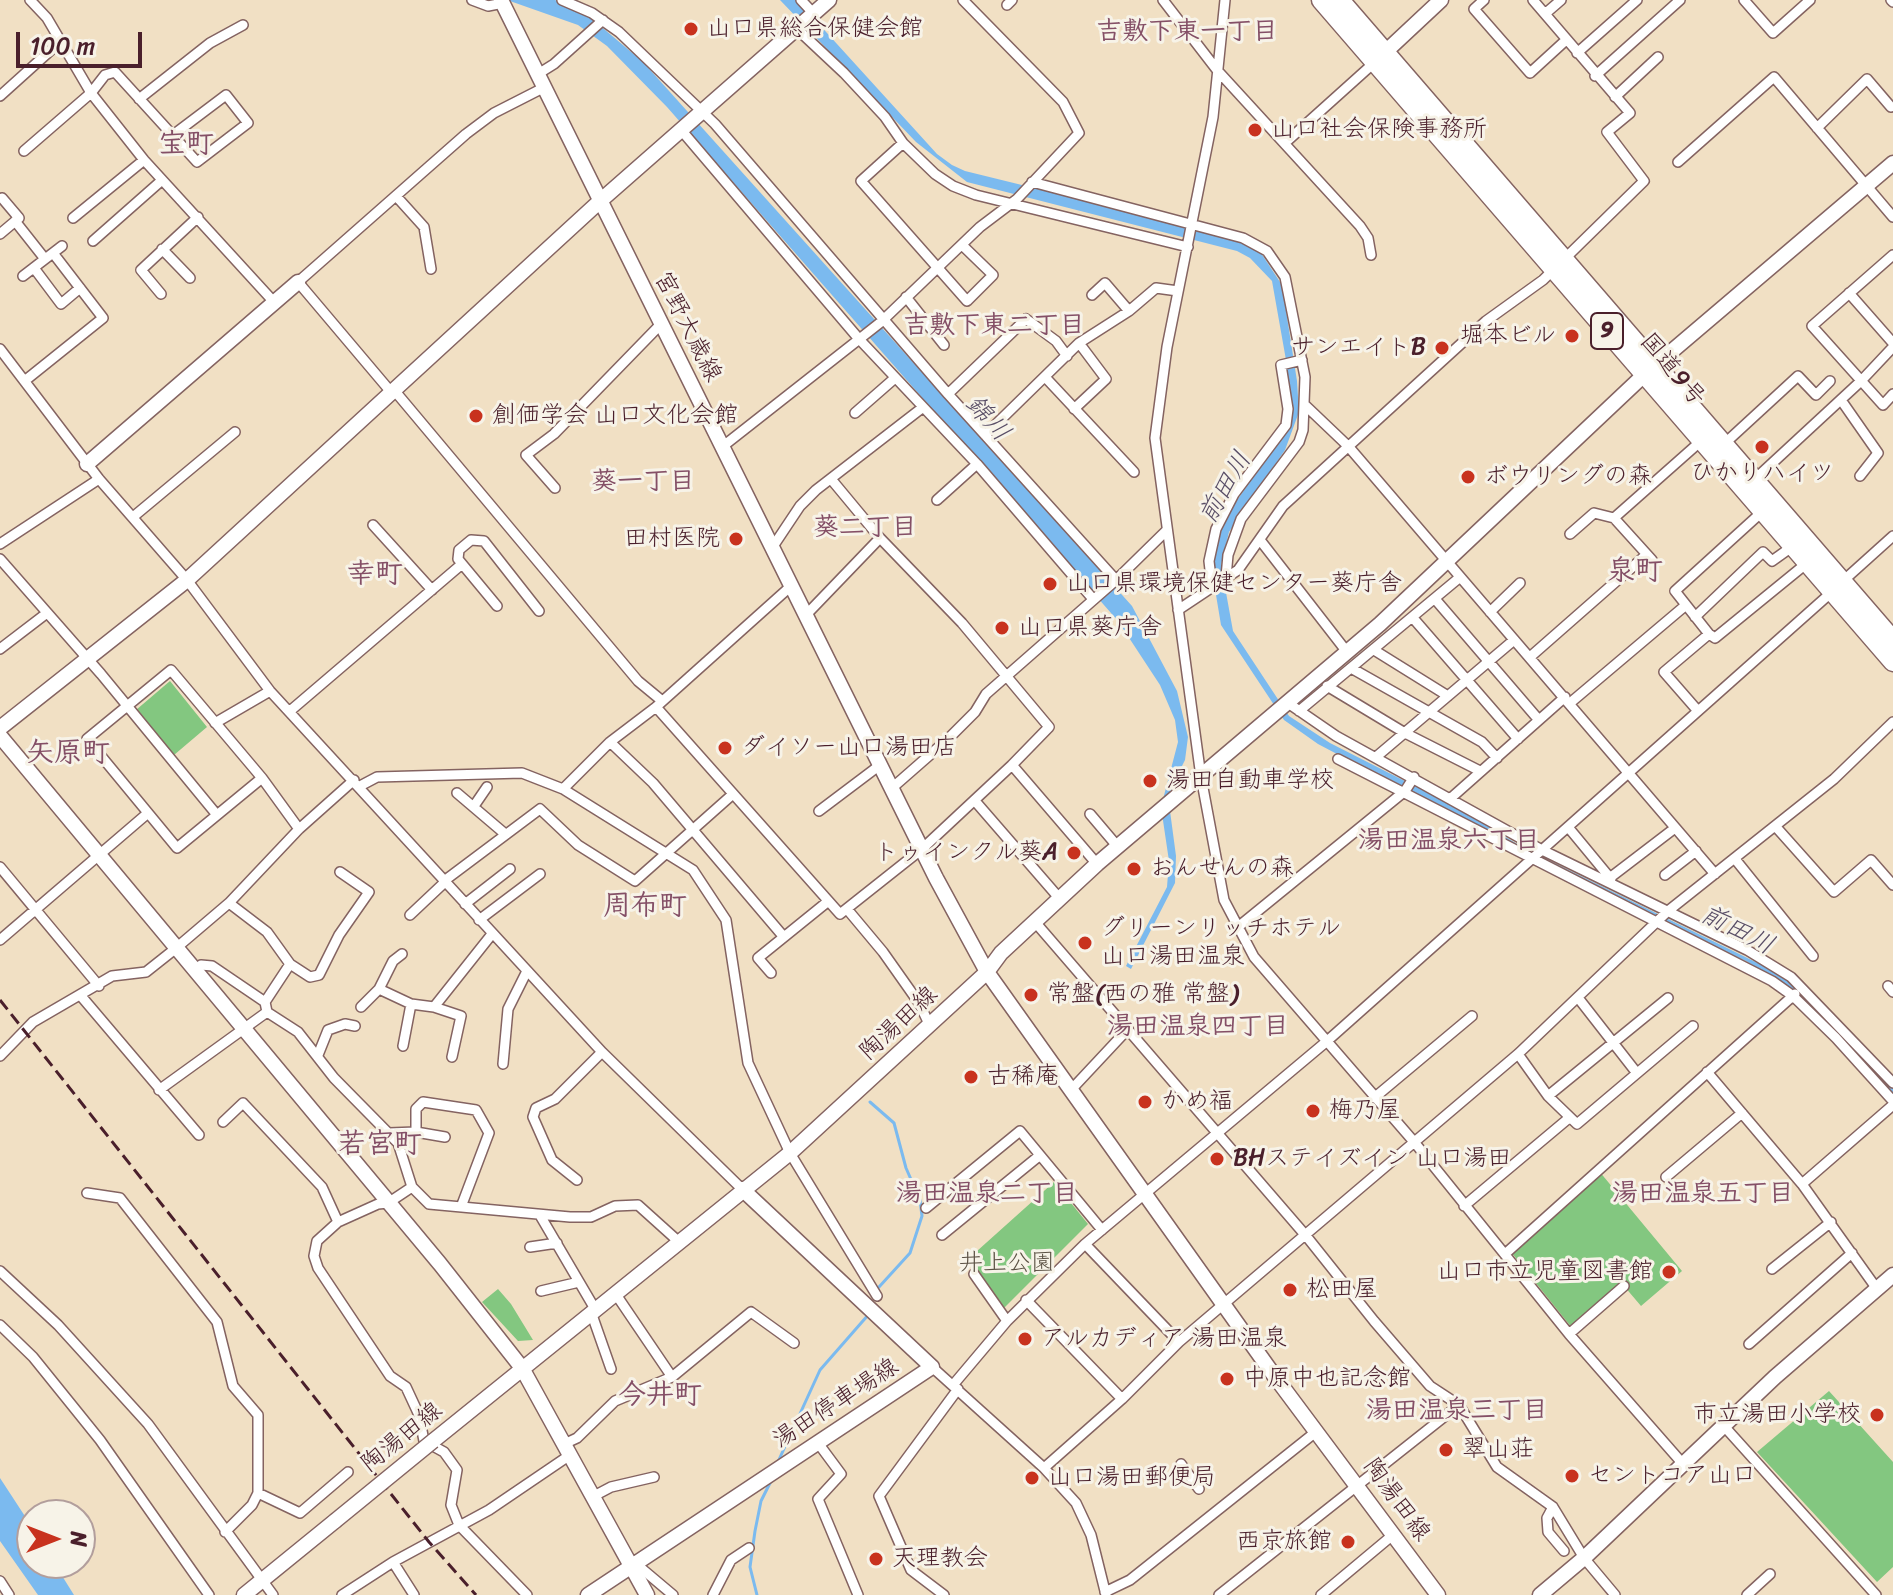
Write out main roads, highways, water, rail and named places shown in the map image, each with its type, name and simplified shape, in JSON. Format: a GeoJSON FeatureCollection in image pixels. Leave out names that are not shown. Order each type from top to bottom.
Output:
{"type":"FeatureCollection","features":[{"type":"Feature","properties":{"kind":"highway","name":"国道9号"},"geometry":{"type":"LineString","coordinates":[[1321,0],[1380,57],[1651,370],[1754,480],[1838,586],[1893,662]]}},
{"type":"Feature","properties":{"kind":"highway","name":"国道9号"},"geometry":{"type":"LineString","coordinates":[[1340,0],[1380,57]]}},
{"type":"Feature","properties":{"kind":"highway","name":"国道9号"},"geometry":{"type":"LineString","coordinates":[[1651,370],[1701,441],[1807,563],[1838,586],[1893,640]]}},
{"type":"Feature","properties":{"kind":"main road"},"geometry":{"type":"LineString","coordinates":[[0,728],[187,580],[599,202],[829,0]]}},
{"type":"Feature","properties":{"kind":"main road"},"geometry":{"type":"LineString","coordinates":[[1380,57],[1441,0]]}},
{"type":"Feature","properties":{"kind":"main road","name":"宮野大歳線"},"geometry":{"type":"LineString","coordinates":[[502,2],[805,616],[987,972]]}},
{"type":"Feature","properties":{"kind":"main road"},"geometry":{"type":"LineString","coordinates":[[987,972],[1001,953],[1097,864],[1287,708],[1447,564],[1651,370],[1893,163]]}},
{"type":"Feature","properties":{"kind":"main road"},"geometry":{"type":"LineString","coordinates":[[87,464],[298,282]]}},
{"type":"Feature","properties":{"kind":"main road"},"geometry":{"type":"LineString","coordinates":[[0,736],[522,1368],[647,1595]]}},
{"type":"Feature","properties":{"kind":"main road","name":"陶湯田線"},"geometry":{"type":"LineString","coordinates":[[244,1595],[790,1153],[987,972],[1223,1304],[1438,1595]]}},
{"type":"Feature","properties":{"kind":"main road","name":"湯田停車場線"},"geometry":{"type":"LineString","coordinates":[[588,1595],[932,1367],[872,1304],[742,1189]]}},
{"type":"Feature","properties":{"kind":"main road"},"geometry":{"type":"LineString","coordinates":[[1540,1595],[1584,1558],[1723,1425],[1893,1275]]}},
{"type":"Feature","properties":{"kind":"water"},"geometry":{"type":"Polygon","coordinates":[[[507,0],[555,0],[566,5],[591,18],[643,62],[1132,606],[1177,691],[1188,737],[1185,760],[1172,786],[1170,811],[1176,856],[1175,883],[1131,969],[1126,966],[1167,887],[1169,861],[1161,807],[1178,742],[1175,720],[1160,685],[1118,621],[667,107],[607,46],[578,25],[507,0]]]}},
{"type":"Feature","properties":{"kind":"water"},"geometry":{"type":"Polygon","coordinates":[[[780,0],[797,0],[937,154],[952,165],[965,171],[1225,235],[1261,253],[1282,285],[1299,412],[1285,450],[1229,532],[1221,565],[1233,631],[1289,716],[1330,743],[1454,806],[1524,848],[1788,978],[1893,1087],[1893,1095],[1816,1011],[1786,985],[1746,961],[1639,913],[1318,744],[1284,720],[1221,625],[1212,571],[1213,551],[1229,512],[1290,423],[1286,360],[1272,281],[1250,258],[1237,251],[967,182],[916,142],[780,0]]]}},
{"type":"Feature","properties":{"kind":"water"},"geometry":{"type":"Polygon","coordinates":[[[0,1478],[16,1502],[16,1564],[0,1541],[0,1478]]]}},
{"type":"Feature","properties":{"kind":"water"},"geometry":{"type":"Polygon","coordinates":[[[27,1579],[64,1579],[74,1595],[38,1595],[27,1579]]]}},
{"type":"Feature","properties":{"kind":"waterway"},"geometry":{"type":"LineString","coordinates":[[870,1102],[894,1123],[906,1168],[920,1200],[922,1216],[910,1253],[879,1287]]}},
{"type":"Feature","properties":{"kind":"waterway"},"geometry":{"type":"LineString","coordinates":[[777,1464],[820,1370],[869,1314]]}},
{"type":"Feature","properties":{"kind":"waterway"},"geometry":{"type":"LineString","coordinates":[[757,1595],[750,1567],[761,1501],[772,1479]]}},
{"type":"Feature","properties":{"kind":"railway"},"geometry":{"type":"LineString","coordinates":[[0,1000],[429,1542],[476,1595]]}},
{"type":"Feature","properties":{"kind":"place","name":"山口県総合保健会館"},"geometry":{"type":"Point","coordinates":[691,29]}},
{"type":"Feature","properties":{"kind":"place","name":"山口社会保険事務所"},"geometry":{"type":"Point","coordinates":[1255,130]}},
{"type":"Feature","properties":{"kind":"place","name":"堀本ビル"},"geometry":{"type":"Point","coordinates":[1572,336]}},
{"type":"Feature","properties":{"kind":"place","name":"サンエイトB"},"geometry":{"type":"Point","coordinates":[1442,348]}},
{"type":"Feature","properties":{"kind":"place","name":"創価学会 山口文化会館"},"geometry":{"type":"Point","coordinates":[476,416]}},
{"type":"Feature","properties":{"kind":"place","name":"ひかりハイツ"},"geometry":{"type":"Point","coordinates":[1762,447]}},
{"type":"Feature","properties":{"kind":"place","name":"ボウリングの森"},"geometry":{"type":"Point","coordinates":[1468,477]}},
{"type":"Feature","properties":{"kind":"place","name":"田村医院"},"geometry":{"type":"Point","coordinates":[736,539]}},
{"type":"Feature","properties":{"kind":"place","name":"山口県環境保健センター葵庁舎"},"geometry":{"type":"Point","coordinates":[1050,584]}},
{"type":"Feature","properties":{"kind":"place","name":"山口県葵庁舎"},"geometry":{"type":"Point","coordinates":[1002,628]}},
{"type":"Feature","properties":{"kind":"place","name":"ダイソー山口湯田店"},"geometry":{"type":"Point","coordinates":[725,748]}},
{"type":"Feature","properties":{"kind":"place","name":"湯田自動車学校"},"geometry":{"type":"Point","coordinates":[1150,781]}},
{"type":"Feature","properties":{"kind":"place","name":"トゥインクル葵A"},"geometry":{"type":"Point","coordinates":[1074,853]}},
{"type":"Feature","properties":{"kind":"place","name":"おんせんの森"},"geometry":{"type":"Point","coordinates":[1134,869]}},
{"type":"Feature","properties":{"kind":"place","name":"グリーンリッチホテル 山口湯田温泉"},"geometry":{"type":"Point","coordinates":[1085,943]}},
{"type":"Feature","properties":{"kind":"place","name":"常盤(西の雅 常盤)"},"geometry":{"type":"Point","coordinates":[1031,995]}},
{"type":"Feature","properties":{"kind":"place","name":"古稀庵"},"geometry":{"type":"Point","coordinates":[971,1077]}},
{"type":"Feature","properties":{"kind":"place","name":"かめ福"},"geometry":{"type":"Point","coordinates":[1145,1102]}},
{"type":"Feature","properties":{"kind":"place","name":"梅乃屋"},"geometry":{"type":"Point","coordinates":[1313,1111]}},
{"type":"Feature","properties":{"kind":"place","name":"BHステイズイン 山口湯田"},"geometry":{"type":"Point","coordinates":[1217,1159]}},
{"type":"Feature","properties":{"kind":"place","name":"山口市立児童図書館"},"geometry":{"type":"Point","coordinates":[1669,1272]}},
{"type":"Feature","properties":{"kind":"place","name":"松田屋"},"geometry":{"type":"Point","coordinates":[1290,1290]}},
{"type":"Feature","properties":{"kind":"place","name":"アルカディア 湯田温泉"},"geometry":{"type":"Point","coordinates":[1025,1339]}},
{"type":"Feature","properties":{"kind":"place","name":"中原中也記念館"},"geometry":{"type":"Point","coordinates":[1227,1379]}},
{"type":"Feature","properties":{"kind":"place","name":"市立湯田小学校"},"geometry":{"type":"Point","coordinates":[1877,1415]}},
{"type":"Feature","properties":{"kind":"place","name":"翠山荘"},"geometry":{"type":"Point","coordinates":[1446,1450]}},
{"type":"Feature","properties":{"kind":"place","name":"セントコア山口"},"geometry":{"type":"Point","coordinates":[1572,1476]}},
{"type":"Feature","properties":{"kind":"place","name":"山口湯田郵便局"},"geometry":{"type":"Point","coordinates":[1032,1478]}},
{"type":"Feature","properties":{"kind":"place","name":"西京旅館"},"geometry":{"type":"Point","coordinates":[1348,1542]}},
{"type":"Feature","properties":{"kind":"place","name":"天理教会"},"geometry":{"type":"Point","coordinates":[876,1559]}},
{"type":"Feature","properties":{"kind":"district","name":"吉敷下東一丁目"},"geometry":{"type":"Point","coordinates":[1187,32]}},
{"type":"Feature","properties":{"kind":"district","name":"宝町"},"geometry":{"type":"Point","coordinates":[186,145]}},
{"type":"Feature","properties":{"kind":"district","name":"吉敷下東二丁目"},"geometry":{"type":"Point","coordinates":[994,326]}},
{"type":"Feature","properties":{"kind":"district","name":"葵一丁目"},"geometry":{"type":"Point","coordinates":[643,482]}},
{"type":"Feature","properties":{"kind":"district","name":"葵二丁目"},"geometry":{"type":"Point","coordinates":[865,528]}},
{"type":"Feature","properties":{"kind":"district","name":"泉町"},"geometry":{"type":"Point","coordinates":[1635,572]}},
{"type":"Feature","properties":{"kind":"district","name":"幸町"},"geometry":{"type":"Point","coordinates":[375,575]}},
{"type":"Feature","properties":{"kind":"district","name":"矢原町"},"geometry":{"type":"Point","coordinates":[68,754]}},
{"type":"Feature","properties":{"kind":"district","name":"湯田温泉六丁目"},"geometry":{"type":"Point","coordinates":[1449,841]}},
{"type":"Feature","properties":{"kind":"district","name":"周布町"},"geometry":{"type":"Point","coordinates":[645,907]}},
{"type":"Feature","properties":{"kind":"district","name":"湯田温泉四丁目"},"geometry":{"type":"Point","coordinates":[1198,1027]}},
{"type":"Feature","properties":{"kind":"district","name":"若宮町"},"geometry":{"type":"Point","coordinates":[380,1145]}},
{"type":"Feature","properties":{"kind":"district","name":"湯田温泉二丁目"},"geometry":{"type":"Point","coordinates":[987,1194]}},
{"type":"Feature","properties":{"kind":"district","name":"湯田温泉五丁目"},"geometry":{"type":"Point","coordinates":[1703,1194]}},
{"type":"Feature","properties":{"kind":"district","name":"今井町"},"geometry":{"type":"Point","coordinates":[660,1396]}},
{"type":"Feature","properties":{"kind":"district","name":"湯田温泉三丁目"},"geometry":{"type":"Point","coordinates":[1457,1411]}},
{"type":"Feature","properties":{"kind":"water label","name":"錦川"},"geometry":{"type":"Point","coordinates":[987,419]}},
{"type":"Feature","properties":{"kind":"water label","name":"前田川"},"geometry":{"type":"Point","coordinates":[1226,488]}},
{"type":"Feature","properties":{"kind":"water label","name":"前田川"},"geometry":{"type":"Point","coordinates":[1737,931]}},
{"type":"Feature","properties":{"kind":"park label","name":"井上公園"},"geometry":{"type":"Point","coordinates":[1007,1264]}}]}
